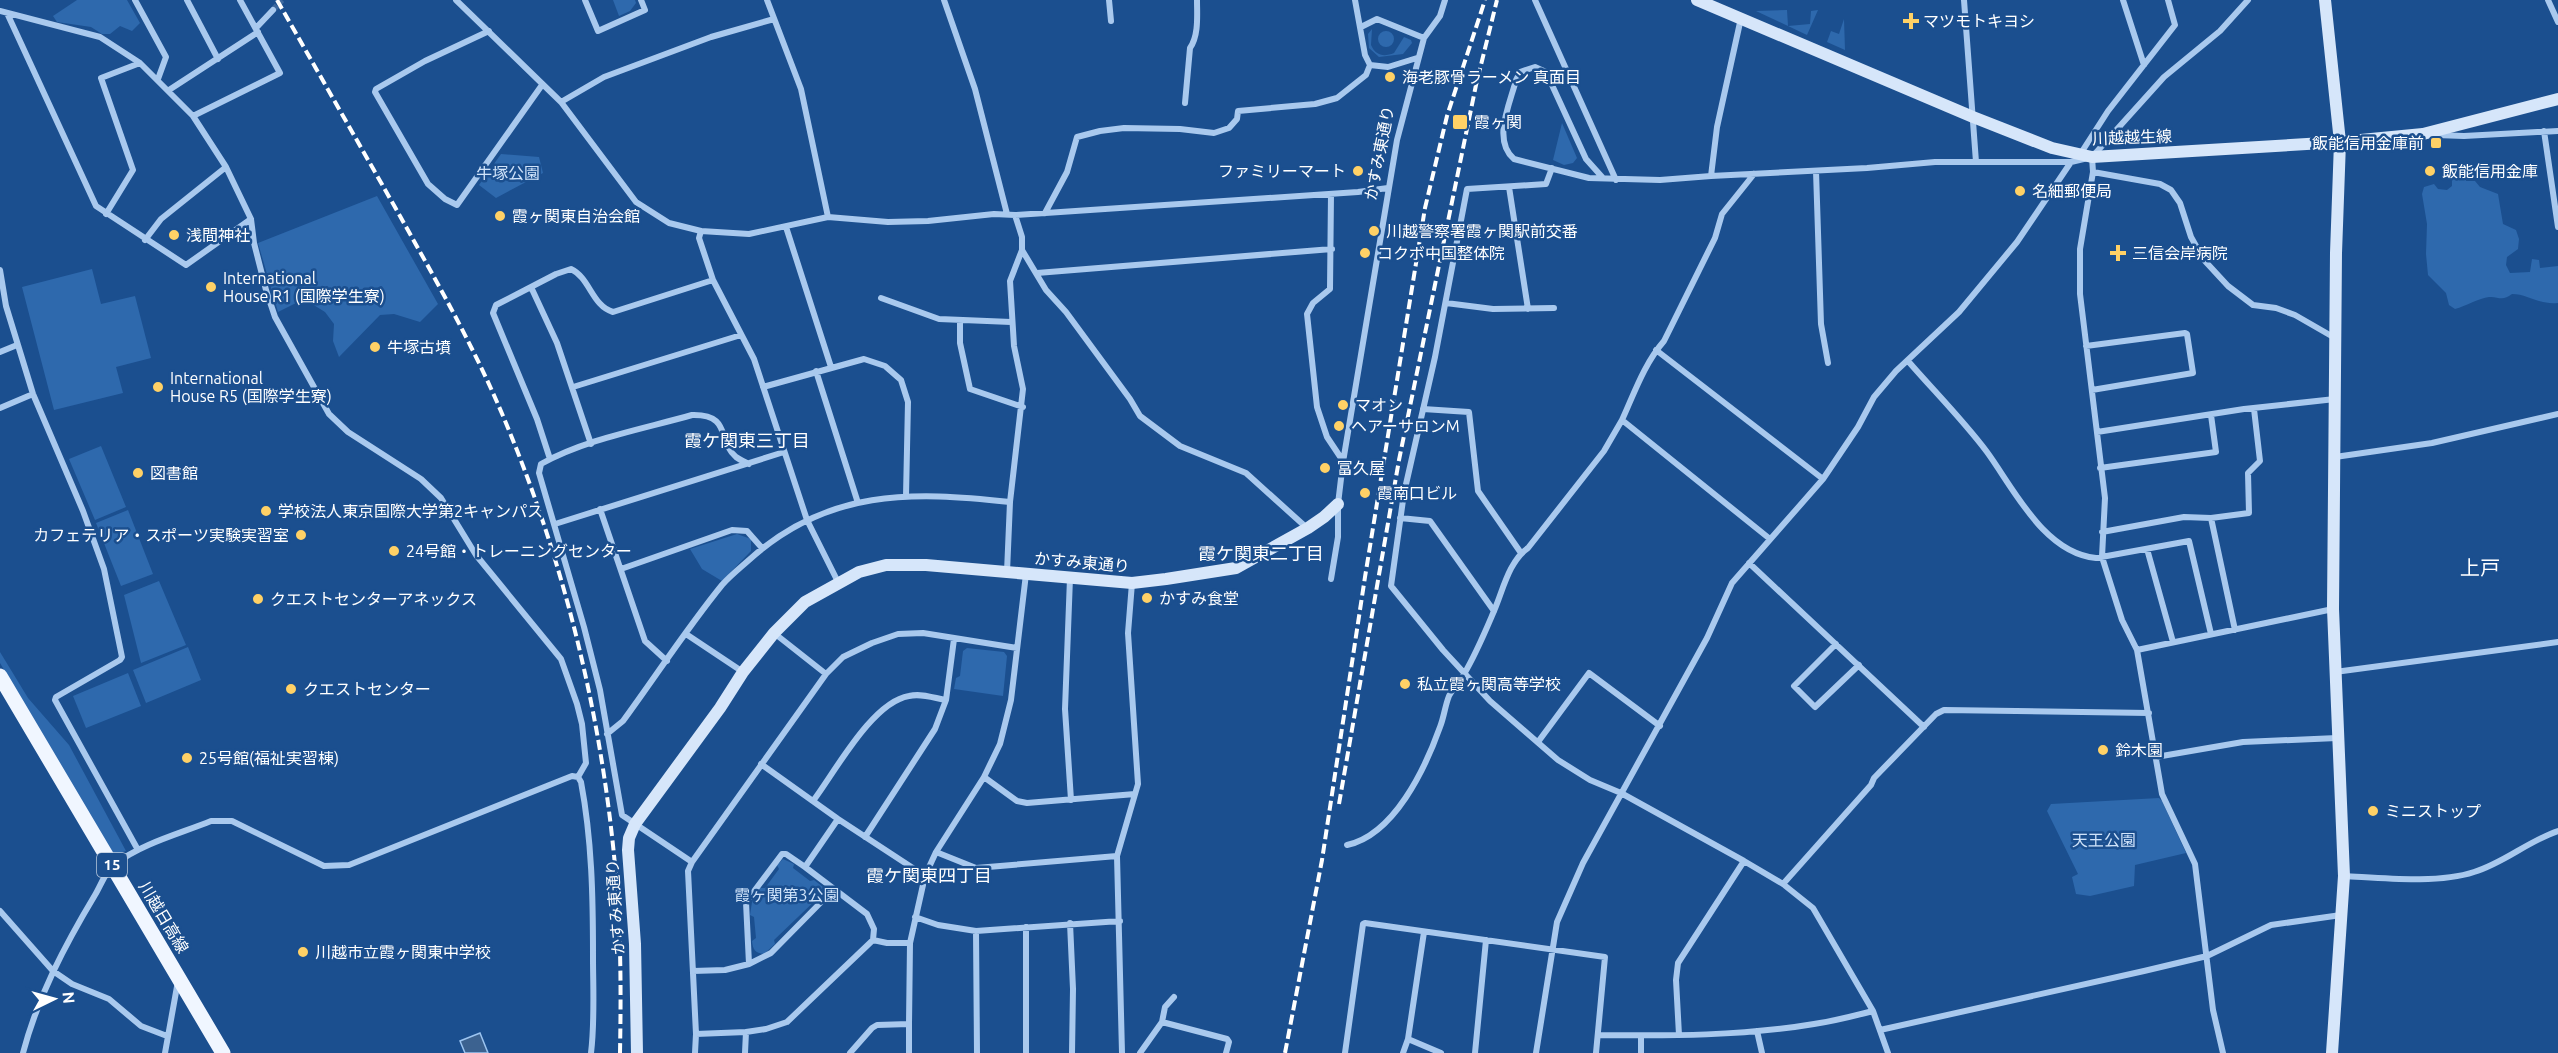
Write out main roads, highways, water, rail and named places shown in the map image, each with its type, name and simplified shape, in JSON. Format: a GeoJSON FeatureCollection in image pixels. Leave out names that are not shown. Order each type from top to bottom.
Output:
{"type":"FeatureCollection","features":[{"type":"Feature","properties":{"kind":"main road","name":"川越日高線"},"geometry":{"type":"LineString","coordinates":[[0,676],[223,1053]]}},
{"type":"Feature","properties":{"kind":"tunnel"},"geometry":{"type":"LineString","coordinates":[[273,10],[282,0]]}},
{"type":"Feature","properties":{"kind":"railway"},"geometry":{"type":"LineString","coordinates":[[277,0],[463,331],[497,402],[542,519],[577,640],[602,764],[617,889],[620,1053]]}},
{"type":"Feature","properties":{"kind":"railway"},"geometry":{"type":"LineString","coordinates":[[1285,1053],[1322,860],[1425,208],[1447,116],[1485,0]]}},
{"type":"Feature","properties":{"kind":"railway"},"geometry":{"type":"LineString","coordinates":[[1339,804],[1399,460],[1476,85],[1497,0]]}},
{"type":"Feature","properties":{"kind":"place","name":"マツモトキヨシ"},"geometry":{"type":"Point","coordinates":[1911,21]}},
{"type":"Feature","properties":{"kind":"place","name":"海老豚骨ラーメン 真面目"},"geometry":{"type":"Point","coordinates":[1390,77]}},
{"type":"Feature","properties":{"kind":"place","name":"霞ヶ関"},"geometry":{"type":"Point","coordinates":[1460,122]}},
{"type":"Feature","properties":{"kind":"place","name":"飯能信用金庫前"},"geometry":{"type":"Point","coordinates":[2436,143]}},
{"type":"Feature","properties":{"kind":"place","name":"ファミリーマート"},"geometry":{"type":"Point","coordinates":[1358,171]}},
{"type":"Feature","properties":{"kind":"place","name":"飯能信用金庫"},"geometry":{"type":"Point","coordinates":[2430,171]}},
{"type":"Feature","properties":{"kind":"place","name":"名細郵便局"},"geometry":{"type":"Point","coordinates":[2020,191]}},
{"type":"Feature","properties":{"kind":"place","name":"霞ヶ関東自治会館"},"geometry":{"type":"Point","coordinates":[500,216]}},
{"type":"Feature","properties":{"kind":"place","name":"川越警察署霞ヶ関駅前交番"},"geometry":{"type":"Point","coordinates":[1374,231]}},
{"type":"Feature","properties":{"kind":"place","name":"浅間神社"},"geometry":{"type":"Point","coordinates":[174,235]}},
{"type":"Feature","properties":{"kind":"place","name":"コクボ中国整体院"},"geometry":{"type":"Point","coordinates":[1365,253]}},
{"type":"Feature","properties":{"kind":"place","name":"三信会岸病院"},"geometry":{"type":"Point","coordinates":[2118,253]}},
{"type":"Feature","properties":{"kind":"place","name":"International House R1 (国際学生寮)"},"geometry":{"type":"Point","coordinates":[211,287]}},
{"type":"Feature","properties":{"kind":"place","name":"牛塚古墳"},"geometry":{"type":"Point","coordinates":[375,347]}},
{"type":"Feature","properties":{"kind":"place","name":"International House R5 (国際学生寮)"},"geometry":{"type":"Point","coordinates":[158,387]}},
{"type":"Feature","properties":{"kind":"place","name":"マオン"},"geometry":{"type":"Point","coordinates":[1343,405]}},
{"type":"Feature","properties":{"kind":"place","name":"ヘアーサロンM"},"geometry":{"type":"Point","coordinates":[1339,426]}},
{"type":"Feature","properties":{"kind":"place","name":"富久屋"},"geometry":{"type":"Point","coordinates":[1325,468]}},
{"type":"Feature","properties":{"kind":"place","name":"図書館"},"geometry":{"type":"Point","coordinates":[138,473]}},
{"type":"Feature","properties":{"kind":"place","name":"霞南口ビル"},"geometry":{"type":"Point","coordinates":[1365,493]}},
{"type":"Feature","properties":{"kind":"place","name":"学校法人東京国際大学第2キャンパス"},"geometry":{"type":"Point","coordinates":[266,511]}},
{"type":"Feature","properties":{"kind":"place","name":"カフェテリア・スポーツ実験実習室"},"geometry":{"type":"Point","coordinates":[301,535]}},
{"type":"Feature","properties":{"kind":"place","name":"24号館・トレーニングセンター"},"geometry":{"type":"Point","coordinates":[394,551]}},
{"type":"Feature","properties":{"kind":"place","name":"かすみ食堂"},"geometry":{"type":"Point","coordinates":[1147,598]}},
{"type":"Feature","properties":{"kind":"place","name":"クエストセンターアネックス"},"geometry":{"type":"Point","coordinates":[258,599]}},
{"type":"Feature","properties":{"kind":"place","name":"私立霞ヶ関高等学校"},"geometry":{"type":"Point","coordinates":[1405,684]}},
{"type":"Feature","properties":{"kind":"place","name":"クエストセンター"},"geometry":{"type":"Point","coordinates":[291,689]}},
{"type":"Feature","properties":{"kind":"place","name":"鈴木園"},"geometry":{"type":"Point","coordinates":[2103,750]}},
{"type":"Feature","properties":{"kind":"place","name":"25号館(福祉実習棟)"},"geometry":{"type":"Point","coordinates":[187,758]}},
{"type":"Feature","properties":{"kind":"place","name":"ミニストップ"},"geometry":{"type":"Point","coordinates":[2373,811]}},
{"type":"Feature","properties":{"kind":"place","name":"川越市立霞ヶ関東中学校"},"geometry":{"type":"Point","coordinates":[303,952]}},
{"type":"Feature","properties":{"kind":"district","name":"霞ケ関東三丁目"},"geometry":{"type":"Point","coordinates":[747,441]}},
{"type":"Feature","properties":{"kind":"district","name":"霞ケ関東二丁目"},"geometry":{"type":"Point","coordinates":[1261,554]}},
{"type":"Feature","properties":{"kind":"district","name":"上戸"},"geometry":{"type":"Point","coordinates":[2480,568]}},
{"type":"Feature","properties":{"kind":"district","name":"霞ケ関東四丁目"},"geometry":{"type":"Point","coordinates":[929,876]}},
{"type":"Feature","properties":{"kind":"park label","name":"牛塚公園"},"geometry":{"type":"Point","coordinates":[508,173]}},
{"type":"Feature","properties":{"kind":"park label","name":"天王公園"},"geometry":{"type":"Point","coordinates":[2104,840]}},
{"type":"Feature","properties":{"kind":"park label","name":"霞ヶ関第3公園"},"geometry":{"type":"Point","coordinates":[787,895]}}]}
